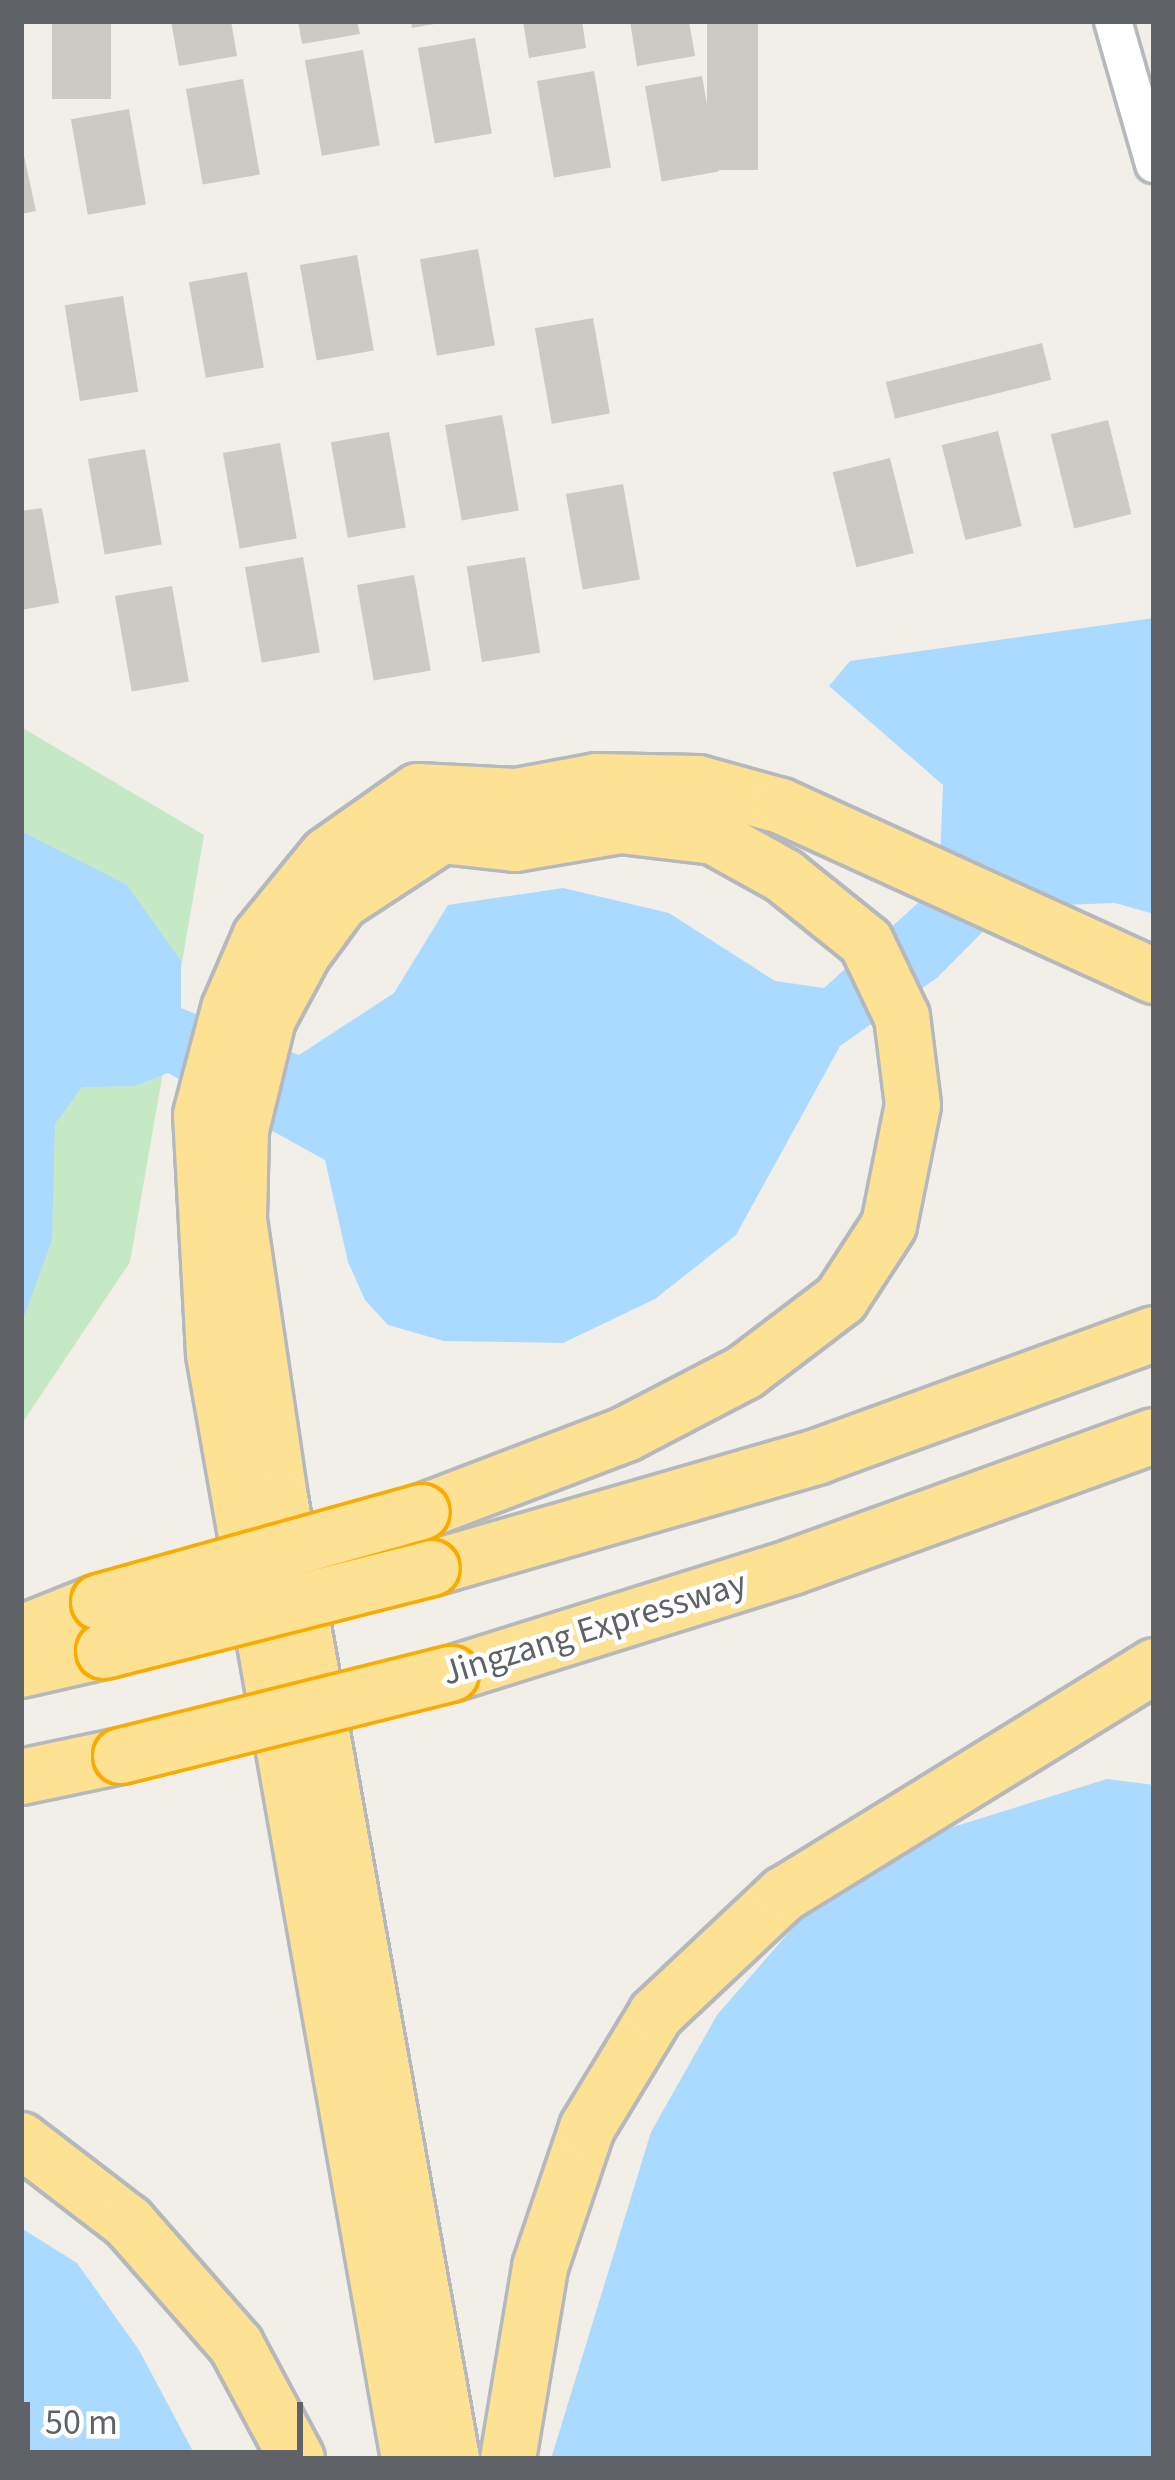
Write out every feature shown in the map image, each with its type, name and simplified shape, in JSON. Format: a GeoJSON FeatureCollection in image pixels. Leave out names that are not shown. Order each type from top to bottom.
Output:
{"type":"FeatureCollection","features":[{"type":"Feature","properties":{"kind":"highway"},"geometry":{"type":"LineString","coordinates":[[409,2459],[214,1354],[221,1122],[248,1014],[260,937],[327,855],[418,791],[515,796],[598,781],[698,783],[781,806],[926,869],[1015,919],[1154,976]]}},
{"type":"Feature","properties":{"kind":"highway"},"geometry":{"type":"LineString","coordinates":[[21,1670],[101,1626],[626,1434],[745,1372],[841,1299],[889,1226],[914,1105],[902,1017],[866,942],[784,876],[714,837],[621,826],[515,844],[442,836],[341,902],[248,1014]]}},
{"type":"Feature","properties":{"kind":"highway"},"geometry":{"type":"LineString","coordinates":[[221,1122],[280,1498],[452,2459]]}},
{"type":"Feature","properties":{"kind":"highway"},"geometry":{"type":"LineString","coordinates":[[21,1633],[101,1626],[432,1568],[819,1456],[1154,1334]]}},
{"type":"Feature","properties":{"kind":"highway","name":"Jingzang Expressway"},"geometry":{"type":"LineString","coordinates":[[21,1777],[451,1674],[792,1567],[1154,1436]]}},
{"type":"Feature","properties":{"kind":"highway"},"geometry":{"type":"LineString","coordinates":[[508,2459],[540,2266],[587,2128],[656,2014],[784,1894],[1154,1666]]}},
{"type":"Feature","properties":{"kind":"highway"},"geometry":{"type":"LineString","coordinates":[[21,2140],[128,2222],[236,2344],[297,2459]]}},
{"type":"Feature","properties":{"kind":"street"},"geometry":{"type":"LineString","coordinates":[[1113,21],[1154,164]]}},
{"type":"Feature","properties":{"kind":"green space"},"geometry":{"type":"Polygon","coordinates":[[[21,727],[204,835],[130,1262],[21,1425],[21,727]]]}},
{"type":"Feature","properties":{"kind":"water"},"geometry":{"type":"Polygon","coordinates":[[[1154,618],[1154,914],[1115,903],[1007,907],[938,977],[840,1046],[736,1235],[655,1299],[563,1343],[444,1341],[388,1325],[365,1300],[348,1262],[325,1160],[168,1073],[134,1086],[82,1087],[55,1124],[52,1240],[21,1325],[21,831],[127,885],[181,961],[181,1008],[299,1055],[394,993],[448,905],[563,888],[669,913],[775,981],[824,988],[939,884],[943,785],[829,686],[850,661],[1154,618]]]}},
{"type":"Feature","properties":{"kind":"water"},"geometry":{"type":"Polygon","coordinates":[[[1107,1779],[1154,1785],[1154,2459],[551,2459],[651,2132],[717,2015],[804,1915],[908,1841],[1107,1779]]]}},
{"type":"Feature","properties":{"kind":"water"},"geometry":{"type":"Polygon","coordinates":[[[21,2228],[77,2263],[139,2350],[197,2459],[21,2459],[21,2228]]]}},
{"type":"Feature","properties":{"kind":"building"},"geometry":{"type":"Polygon","coordinates":[[[52,21],[111,21],[111,99],[52,99],[52,21]]]}},
{"type":"Feature","properties":{"kind":"building"},"geometry":{"type":"Polygon","coordinates":[[[171,21],[231,21],[237,56],[179,66],[171,21]]]}},
{"type":"Feature","properties":{"kind":"building"},"geometry":{"type":"Polygon","coordinates":[[[298,21],[357,21],[360,34],[302,44],[298,21]]]}},
{"type":"Feature","properties":{"kind":"building"},"geometry":{"type":"Polygon","coordinates":[[[411,21],[440,21],[440,23],[412,28],[411,21]]]}},
{"type":"Feature","properties":{"kind":"building"},"geometry":{"type":"Polygon","coordinates":[[[523,21],[582,21],[586,48],[529,58],[523,21]]]}},
{"type":"Feature","properties":{"kind":"building"},"geometry":{"type":"Polygon","coordinates":[[[630,21],[689,21],[695,56],[637,66],[630,21]]]}},
{"type":"Feature","properties":{"kind":"building"},"geometry":{"type":"Polygon","coordinates":[[[707,21],[758,21],[758,170],[707,170],[707,21]]]}},
{"type":"Feature","properties":{"kind":"building"},"geometry":{"type":"Polygon","coordinates":[[[475,38],[492,134],[435,144],[418,48],[475,38]]]}},
{"type":"Feature","properties":{"kind":"building"},"geometry":{"type":"Polygon","coordinates":[[[363,50],[380,146],[322,156],[305,60],[363,50]]]}},
{"type":"Feature","properties":{"kind":"building"},"geometry":{"type":"Polygon","coordinates":[[[594,71],[611,168],[554,178],[537,81],[594,71]]]}},
{"type":"Feature","properties":{"kind":"building"},"geometry":{"type":"Polygon","coordinates":[[[702,76],[719,172],[662,182],[645,86],[702,76]]]}},
{"type":"Feature","properties":{"kind":"building"},"geometry":{"type":"Polygon","coordinates":[[[243,79],[260,175],[203,185],[186,89],[243,79]]]}},
{"type":"Feature","properties":{"kind":"building"},"geometry":{"type":"Polygon","coordinates":[[[129,109],[146,205],[88,215],[71,119],[129,109]]]}},
{"type":"Feature","properties":{"kind":"building"},"geometry":{"type":"Polygon","coordinates":[[[21,142],[36,211],[21,214],[21,142]]]}},
{"type":"Feature","properties":{"kind":"building"},"geometry":{"type":"Polygon","coordinates":[[[478,249],[495,346],[437,356],[420,259],[478,249]]]}},
{"type":"Feature","properties":{"kind":"building"},"geometry":{"type":"Polygon","coordinates":[[[357,255],[374,351],[317,361],[300,265],[357,255]]]}},
{"type":"Feature","properties":{"kind":"building"},"geometry":{"type":"Polygon","coordinates":[[[247,272],[264,368],[206,378],[189,282],[247,272]]]}},
{"type":"Feature","properties":{"kind":"building"},"geometry":{"type":"Polygon","coordinates":[[[123,296],[138,392],[80,401],[65,305],[123,296]]]}},
{"type":"Feature","properties":{"kind":"building"},"geometry":{"type":"Polygon","coordinates":[[[593,318],[610,414],[552,424],[535,328],[593,318]]]}},
{"type":"Feature","properties":{"kind":"building"},"geometry":{"type":"Polygon","coordinates":[[[1042,343],[1051,380],[895,419],[886,382],[1042,343]]]}},
{"type":"Feature","properties":{"kind":"building"},"geometry":{"type":"Polygon","coordinates":[[[502,415],[519,511],[462,521],[445,425],[502,415]]]}},
{"type":"Feature","properties":{"kind":"building"},"geometry":{"type":"Polygon","coordinates":[[[1108,420],[1131,514],[1074,528],[1051,434],[1108,420]]]}},
{"type":"Feature","properties":{"kind":"building"},"geometry":{"type":"Polygon","coordinates":[[[998,431],[1022,526],[965,540],[942,445],[998,431]]]}},
{"type":"Feature","properties":{"kind":"building"},"geometry":{"type":"Polygon","coordinates":[[[389,432],[406,528],[348,538],[331,442],[389,432]]]}},
{"type":"Feature","properties":{"kind":"building"},"geometry":{"type":"Polygon","coordinates":[[[280,443],[297,539],[240,549],[223,453],[280,443]]]}},
{"type":"Feature","properties":{"kind":"building"},"geometry":{"type":"Polygon","coordinates":[[[145,449],[162,545],[105,555],[88,459],[145,449]]]}},
{"type":"Feature","properties":{"kind":"building"},"geometry":{"type":"Polygon","coordinates":[[[890,458],[914,553],[856,567],[833,472],[890,458]]]}},
{"type":"Feature","properties":{"kind":"building"},"geometry":{"type":"Polygon","coordinates":[[[623,484],[640,580],[583,590],[566,494],[623,484]]]}},
{"type":"Feature","properties":{"kind":"building"},"geometry":{"type":"Polygon","coordinates":[[[42,508],[59,603],[21,610],[21,511],[42,508]]]}},
{"type":"Feature","properties":{"kind":"building"},"geometry":{"type":"Polygon","coordinates":[[[303,557],[320,653],[262,663],[245,567],[303,557]]]}},
{"type":"Feature","properties":{"kind":"building"},"geometry":{"type":"Polygon","coordinates":[[[525,557],[540,653],[482,662],[467,566],[525,557]]]}},
{"type":"Feature","properties":{"kind":"building"},"geometry":{"type":"Polygon","coordinates":[[[414,575],[431,671],[374,681],[357,585],[414,575]]]}},
{"type":"Feature","properties":{"kind":"building"},"geometry":{"type":"Polygon","coordinates":[[[172,586],[189,682],[132,692],[115,596],[172,586]]]}}]}
